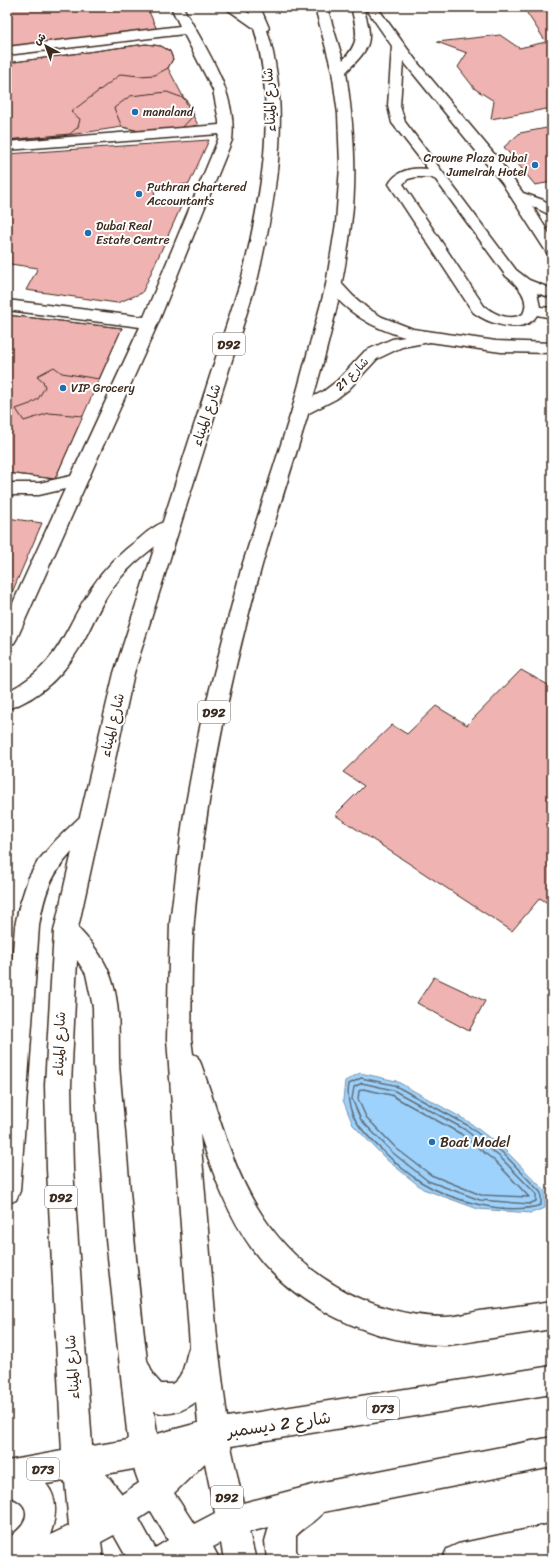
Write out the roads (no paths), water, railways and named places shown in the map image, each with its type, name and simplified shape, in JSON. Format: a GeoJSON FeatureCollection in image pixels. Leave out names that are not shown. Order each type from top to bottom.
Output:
{"type":"FeatureCollection","features":[{"type":"Feature","properties":{"kind":"main road"},"geometry":{"type":"LineString","coordinates":[[7,638],[80,480],[150,322],[222,153],[227,129],[225,102],[177,7]]}},
{"type":"Feature","properties":{"kind":"main road"},"geometry":{"type":"LineString","coordinates":[[230,7],[262,28]]}},
{"type":"Feature","properties":{"kind":"main road","name":"شارع الميناء"},"geometry":{"type":"LineString","coordinates":[[78,1462],[60,1170],[58,1085],[66,931],[89,823],[124,673],[250,277],[264,220],[271,167],[273,118],[269,72],[262,28],[254,7]]}},
{"type":"Feature","properties":{"kind":"main road","name":"D92"},"geometry":{"type":"LineString","coordinates":[[240,1560],[214,1434],[203,1338],[179,1039],[182,923],[194,820],[211,727],[252,566],[301,410],[334,285],[344,223],[347,166],[345,114],[339,71],[321,7]]}},
{"type":"Feature","properties":{"kind":"main road"},"geometry":{"type":"LineString","coordinates":[[339,71],[355,55],[363,44],[364,32],[357,7]]}},
{"type":"Feature","properties":{"kind":"main road"},"geometry":{"type":"LineString","coordinates":[[7,51],[189,29]]}},
{"type":"Feature","properties":{"kind":"main road"},"geometry":{"type":"LineString","coordinates":[[7,146],[227,129]]}},
{"type":"Feature","properties":{"kind":"main road","name":"شارع 21"},"geometry":{"type":"LineString","coordinates":[[334,285],[345,299],[372,319],[390,327],[429,338],[505,347],[552,348]]}},
{"type":"Feature","properties":{"kind":"main road"},"geometry":{"type":"LineString","coordinates":[[7,306],[150,322]]}},
{"type":"Feature","properties":{"kind":"main road","name":"شارع 21"},"geometry":{"type":"LineString","coordinates":[[301,410],[330,395],[343,385],[371,355],[398,343],[429,338]]}},
{"type":"Feature","properties":{"kind":"main road","name":"شارع 21"},"geometry":{"type":"LineString","coordinates":[[505,347],[552,360]]}},
{"type":"Feature","properties":{"kind":"main road"},"geometry":{"type":"LineString","coordinates":[[7,489],[39,489],[80,480]]}},
{"type":"Feature","properties":{"kind":"main road"},"geometry":{"type":"LineString","coordinates":[[7,701],[41,681],[58,663],[72,644],[100,591],[114,572],[130,555],[170,526]]}},
{"type":"Feature","properties":{"kind":"main road"},"geometry":{"type":"LineString","coordinates":[[7,1191],[27,926],[30,905],[36,885],[46,866],[60,849],[89,823]]}},
{"type":"Feature","properties":{"kind":"main road"},"geometry":{"type":"LineString","coordinates":[[66,931],[80,946],[92,963],[101,982],[105,1002],[106,1056],[113,1169],[132,1353],[145,1452],[156,1488],[169,1516],[196,1552]]}},
{"type":"Feature","properties":{"kind":"main road"},"geometry":{"type":"LineString","coordinates":[[179,1039],[230,1177],[247,1217],[273,1254],[309,1287],[350,1310],[397,1326],[445,1331],[552,1315]]}},
{"type":"Feature","properties":{"kind":"main road"},"geometry":{"type":"LineString","coordinates":[[132,1353],[140,1380],[147,1392],[158,1399],[172,1399],[185,1394],[194,1383],[203,1338]]}},
{"type":"Feature","properties":{"kind":"main road","name":"شارع 2 ديسمبر"},"geometry":{"type":"LineString","coordinates":[[7,1476],[78,1462],[145,1452],[214,1434],[318,1419],[552,1380]]}},
{"type":"Feature","properties":{"kind":"main road"},"geometry":{"type":"LineString","coordinates":[[27,1560],[86,1548],[119,1514],[156,1488],[214,1434]]}},
{"type":"Feature","properties":{"kind":"main road"},"geometry":{"type":"LineString","coordinates":[[165,1560],[196,1552],[232,1521],[328,1496],[552,1452]]}},
{"type":"Feature","properties":{"kind":"main road"},"geometry":{"type":"LineString","coordinates":[[78,1462],[119,1514],[145,1560]]}},
{"type":"Feature","properties":{"kind":"main road","name":"D92"},"geometry":{"type":"LineString","coordinates":[[78,1462],[86,1548]]}},
{"type":"Feature","properties":{"kind":"main road"},"geometry":{"type":"LineString","coordinates":[[7,1481],[28,1486],[38,1498],[41,1516],[35,1534],[8,1560]]}},
{"type":"Feature","properties":{"kind":"main road"},"geometry":{"type":"LineString","coordinates":[[284,1560],[279,1548],[283,1528],[294,1514],[328,1496]]}},
{"type":"Feature","properties":{"kind":"main road"},"geometry":{"type":"LineString","coordinates":[[458,1560],[552,1539]]}},
{"type":"Feature","properties":{"kind":"lane"},"geometry":{"type":"LineString","coordinates":[[370,7],[398,46],[488,155],[518,196],[552,250]]}},
{"type":"Feature","properties":{"kind":"lane"},"geometry":{"type":"LineString","coordinates":[[398,46],[394,98],[399,123],[441,177],[506,268],[524,283],[552,294]]}},
{"type":"Feature","properties":{"kind":"lane"},"geometry":{"type":"LineString","coordinates":[[441,177],[432,172],[420,172],[404,175],[396,184],[482,314],[497,321],[515,321],[529,315],[532,310],[530,296],[524,283]]}},
{"type":"Feature","properties":{"kind":"lane"},"geometry":{"type":"LineString","coordinates":[[518,196],[538,203],[552,212]]}},
{"type":"Feature","properties":{"kind":"lane"},"geometry":{"type":"LineString","coordinates":[[532,310],[552,313]]}},
{"type":"Feature","properties":{"kind":"water"},"geometry":{"type":"Polygon","coordinates":[[[360,1073],[396,1081],[469,1122],[505,1150],[545,1191],[545,1208],[531,1213],[478,1209],[423,1189],[387,1160],[353,1125],[343,1100],[345,1081],[360,1073]]]}},
{"type":"Feature","properties":{"kind":"place","name":"manaland"},"geometry":{"type":"Point","coordinates":[135,112]}},
{"type":"Feature","properties":{"kind":"place","name":"Crowne Plaza Dubai Jumeirah Hotel"},"geometry":{"type":"Point","coordinates":[535,165]}},
{"type":"Feature","properties":{"kind":"place","name":"Puthran Chartered Accountants"},"geometry":{"type":"Point","coordinates":[139,194]}},
{"type":"Feature","properties":{"kind":"place","name":"Dubai Real Estate Centre"},"geometry":{"type":"Point","coordinates":[88,233]}},
{"type":"Feature","properties":{"kind":"place","name":"VIP Grocery"},"geometry":{"type":"Point","coordinates":[63,388]}},
{"type":"Feature","properties":{"kind":"place","name":"Boat Model"},"geometry":{"type":"Point","coordinates":[432,1142]}}]}
